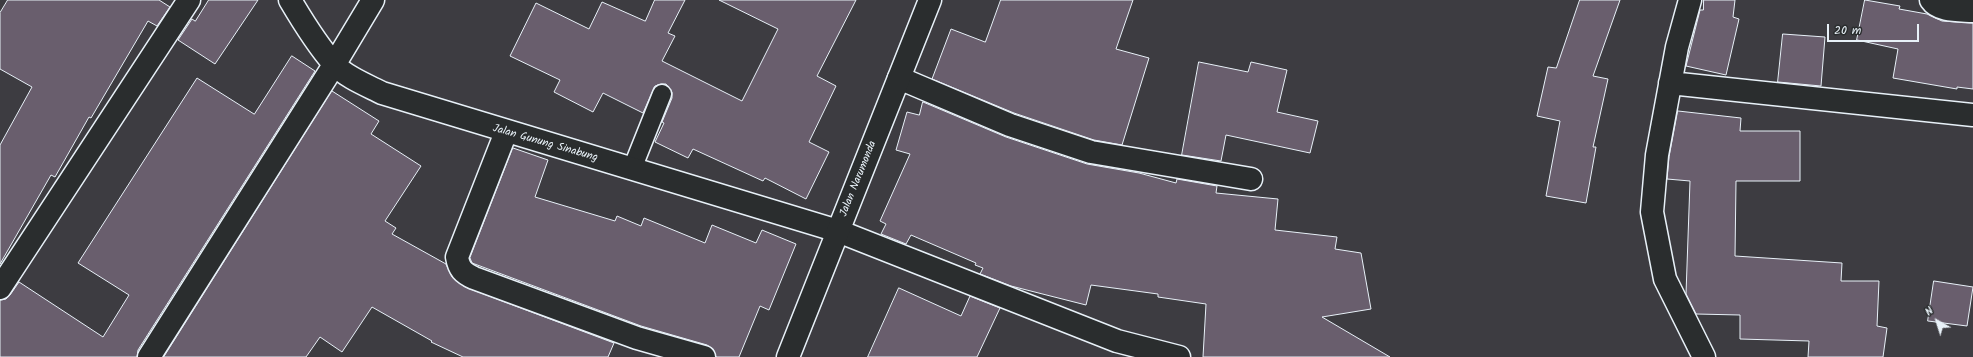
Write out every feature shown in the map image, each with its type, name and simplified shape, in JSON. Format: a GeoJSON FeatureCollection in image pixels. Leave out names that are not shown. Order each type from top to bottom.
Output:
{"type":"FeatureCollection","features":[{"type":"Feature","properties":{"kind":"street"},"geometry":{"type":"LineString","coordinates":[[0,288],[189,0]]}},
{"type":"Feature","properties":{"kind":"street","name":"Jalan Gunung Sinabung"},"geometry":{"type":"LineString","coordinates":[[290,0],[334,65],[350,76],[382,93],[506,132],[838,231],[1117,341],[1179,357]]}},
{"type":"Feature","properties":{"kind":"street"},"geometry":{"type":"LineString","coordinates":[[149,357],[334,65],[373,0]]}},
{"type":"Feature","properties":{"kind":"street","name":"Jalan Narumonda"},"geometry":{"type":"LineString","coordinates":[[788,357],[930,0]]}},
{"type":"Feature","properties":{"kind":"street"},"geometry":{"type":"LineString","coordinates":[[1690,0],[1670,83],[1657,154],[1652,212],[1665,280],[1704,357]]}},
{"type":"Feature","properties":{"kind":"street"},"geometry":{"type":"LineString","coordinates":[[1931,0],[1935,6],[1940,8],[1973,11]]}},
{"type":"Feature","properties":{"kind":"street"},"geometry":{"type":"LineString","coordinates":[[899,78],[1010,125],[1091,152],[1251,179]]}},
{"type":"Feature","properties":{"kind":"street"},"geometry":{"type":"LineString","coordinates":[[1670,83],[1973,115]]}},
{"type":"Feature","properties":{"kind":"street"},"geometry":{"type":"LineString","coordinates":[[506,132],[457,257],[458,267],[465,274],[489,284],[638,338],[704,357]]}},
{"type":"Feature","properties":{"kind":"lane"},"geometry":{"type":"LineString","coordinates":[[632,169],[662,94]]}},
{"type":"Feature","properties":{"kind":"building"},"geometry":{"type":"Polygon","coordinates":[[[8,0],[159,0],[170,7],[157,26],[148,21],[91,118],[89,117],[55,177],[51,175],[0,264],[0,145],[32,87],[0,69],[0,13],[8,0]]]}},
{"type":"Feature","properties":{"kind":"building"},"geometry":{"type":"Polygon","coordinates":[[[209,0],[258,0],[215,64],[178,40],[192,19],[195,21],[209,0]]]}},
{"type":"Feature","properties":{"kind":"building"},"geometry":{"type":"Polygon","coordinates":[[[655,0],[685,0],[668,33],[675,36],[662,61],[742,101],[778,29],[719,0],[856,0],[817,76],[836,86],[809,142],[829,152],[806,199],[765,178],[763,181],[693,149],[688,158],[655,142],[664,123],[662,122],[672,98],[672,92],[666,84],[655,86],[643,113],[603,93],[593,112],[554,92],[560,80],[510,56],[536,3],[589,29],[602,2],[645,21],[655,0]]]}},
{"type":"Feature","properties":{"kind":"building"},"geometry":{"type":"Polygon","coordinates":[[[1001,0],[1133,0],[1116,49],[1149,58],[1122,145],[1094,140],[1014,113],[932,79],[951,29],[985,42],[1001,0]]]}},
{"type":"Feature","properties":{"kind":"building"},"geometry":{"type":"Polygon","coordinates":[[[1580,0],[1620,0],[1593,76],[1608,79],[1593,147],[1596,147],[1586,203],[1546,196],[1560,121],[1537,116],[1548,67],[1556,68],[1580,0]]]}},
{"type":"Feature","properties":{"kind":"building"},"geometry":{"type":"Polygon","coordinates":[[[1704,0],[1735,0],[1733,17],[1739,19],[1726,75],[1686,66],[1700,10],[1703,10],[1704,0]]]}},
{"type":"Feature","properties":{"kind":"building"},"geometry":{"type":"Polygon","coordinates":[[[1865,0],[1900,6],[1899,9],[1927,14],[1942,21],[1973,23],[1973,89],[1957,87],[1957,89],[1893,78],[1898,49],[1857,40],[1865,0]]]}},
{"type":"Feature","properties":{"kind":"building"},"geometry":{"type":"Polygon","coordinates":[[[1783,34],[1825,37],[1821,86],[1778,82],[1783,34]]]}},
{"type":"Feature","properties":{"kind":"building"},"geometry":{"type":"Polygon","coordinates":[[[292,56],[315,71],[138,350],[137,357],[0,357],[0,300],[6,299],[19,282],[103,337],[129,295],[78,263],[197,78],[254,114],[292,56]]]}},
{"type":"Feature","properties":{"kind":"building"},"geometry":{"type":"Polygon","coordinates":[[[1199,62],[1248,72],[1251,62],[1287,70],[1277,112],[1318,121],[1310,153],[1226,135],[1221,161],[1182,155],[1199,62]]]}},
{"type":"Feature","properties":{"kind":"building"},"geometry":{"type":"Polygon","coordinates":[[[332,91],[379,121],[371,134],[421,166],[385,221],[396,228],[392,234],[446,264],[452,277],[465,287],[614,343],[608,357],[463,357],[431,342],[432,341],[372,307],[342,352],[320,337],[306,357],[164,357],[332,91]]]}},
{"type":"Feature","properties":{"kind":"building"},"geometry":{"type":"Polygon","coordinates":[[[923,102],[1006,137],[1087,164],[1139,173],[1176,183],[1177,179],[1217,186],[1216,193],[1278,199],[1275,230],[1337,237],[1335,249],[1361,253],[1371,309],[1322,317],[1390,357],[1203,357],[1206,304],[1158,297],[1158,294],[1091,285],[1086,305],[1011,286],[980,274],[983,268],[975,265],[976,263],[911,235],[906,244],[881,234],[886,224],[880,221],[910,154],[896,150],[907,112],[919,115],[923,102]]]}},
{"type":"Feature","properties":{"kind":"building"},"geometry":{"type":"Polygon","coordinates":[[[1678,111],[1741,118],[1740,131],[1800,131],[1800,181],[1736,181],[1735,256],[1842,263],[1841,281],[1879,281],[1877,326],[1887,328],[1883,357],[1808,357],[1809,341],[1740,339],[1740,315],[1696,314],[1686,294],[1690,181],[1667,179],[1669,157],[1678,111]]]}},
{"type":"Feature","properties":{"kind":"building"},"geometry":{"type":"Polygon","coordinates":[[[513,148],[548,160],[535,197],[615,221],[617,216],[641,226],[644,218],[705,243],[712,225],[756,243],[762,230],[796,244],[769,310],[760,306],[739,357],[716,357],[713,349],[707,345],[641,326],[472,263],[470,258],[513,148]]]}},
{"type":"Feature","properties":{"kind":"building"},"geometry":{"type":"Polygon","coordinates":[[[1934,281],[1973,287],[1967,326],[1928,321],[1934,281]]]}},
{"type":"Feature","properties":{"kind":"building"},"geometry":{"type":"Polygon","coordinates":[[[899,288],[961,316],[970,296],[1000,308],[977,357],[868,357],[899,288]]]}}]}
